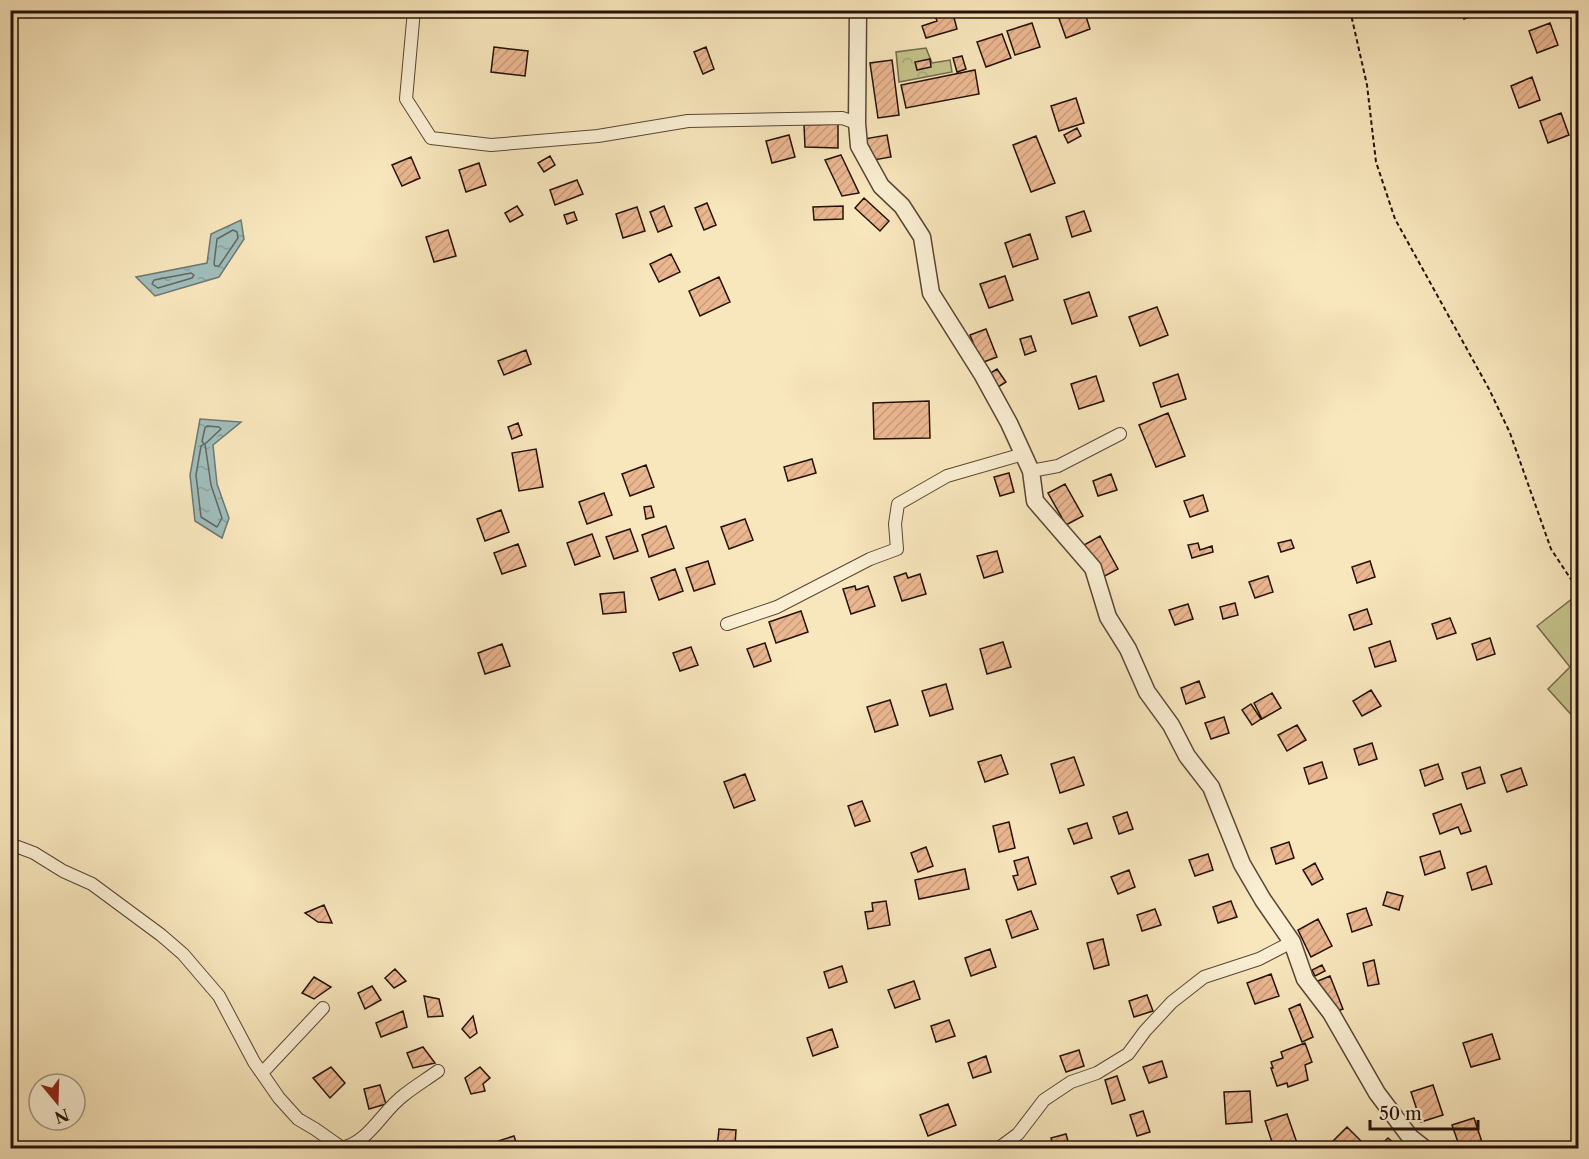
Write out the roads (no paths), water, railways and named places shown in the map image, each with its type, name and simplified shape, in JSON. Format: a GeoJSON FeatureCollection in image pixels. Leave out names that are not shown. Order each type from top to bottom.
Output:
{"type":"FeatureCollection","features":[{"type":"Feature","properties":{"kind":"street"},"geometry":{"type":"LineString","coordinates":[[414,10],[406,99],[431,138],[491,145],[598,136],[688,121],[842,118],[857,123]]}},
{"type":"Feature","properties":{"kind":"street"},"geometry":{"type":"LineString","coordinates":[[858,10],[857,123],[859,146],[881,186],[902,206],[922,237],[931,293],[982,374],[1009,423],[1031,471],[1035,501],[1093,568],[1108,617],[1128,648],[1148,693],[1171,725],[1187,756],[1211,787],[1242,864],[1292,942],[1305,979],[1331,1013],[1377,1093],[1410,1137],[1424,1149]]}},
{"type":"Feature","properties":{"kind":"street"},"geometry":{"type":"LineString","coordinates":[[1031,471],[1058,466],[1120,434]]}},
{"type":"Feature","properties":{"kind":"street"},"geometry":{"type":"LineString","coordinates":[[727,624],[777,607],[870,559],[897,549],[895,524],[898,504],[947,476],[1023,454]]}},
{"type":"Feature","properties":{"kind":"street"},"geometry":{"type":"LineString","coordinates":[[10,844],[34,853],[63,871],[92,884],[183,954],[219,996],[262,1073],[279,1098],[298,1119],[341,1148],[353,1146],[362,1139],[403,1095],[438,1071]]}},
{"type":"Feature","properties":{"kind":"street"},"geometry":{"type":"LineString","coordinates":[[999,1149],[1018,1134],[1044,1100],[1071,1082],[1097,1073],[1128,1054],[1145,1031],[1172,1002],[1204,976],[1259,959],[1292,942]]}},
{"type":"Feature","properties":{"kind":"street"},"geometry":{"type":"LineString","coordinates":[[262,1073],[323,1008]]}},
{"type":"Feature","properties":{"kind":"water"},"geometry":{"type":"Polygon","coordinates":[[[241,220],[244,239],[219,277],[155,296],[136,277],[207,263],[211,234],[241,220]]]}},
{"type":"Feature","properties":{"kind":"water"},"geometry":{"type":"Polygon","coordinates":[[[200,419],[241,422],[213,445],[217,484],[229,518],[222,538],[195,521],[190,475],[200,419]]]}}]}
